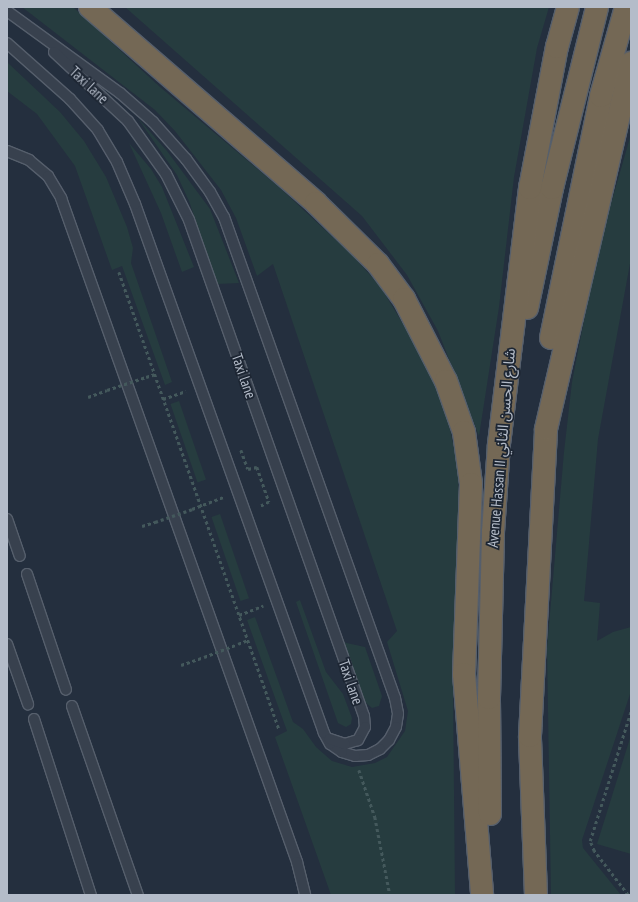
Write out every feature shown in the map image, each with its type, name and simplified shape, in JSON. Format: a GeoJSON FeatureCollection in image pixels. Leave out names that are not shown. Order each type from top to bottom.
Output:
{"type":"FeatureCollection","features":[{"type":"Feature","properties":{"kind":"highway"},"geometry":{"type":"LineString","coordinates":[[90,7],[316,203],[373,259],[404,299],[446,381],[464,432],[471,484],[464,674],[482,895]]}},
{"type":"Feature","properties":{"kind":"highway","name":"Avenue Hassan II شارع الحسن الثاني"},"geometry":{"type":"LineString","coordinates":[[494,895],[488,793],[489,698],[493,532],[499,444],[530,188],[556,47],[568,7]]}},
{"type":"Feature","properties":{"kind":"highway"},"geometry":{"type":"LineString","coordinates":[[499,444],[552,188],[597,7]]}},
{"type":"Feature","properties":{"kind":"highway"},"geometry":{"type":"LineString","coordinates":[[536,895],[530,736],[551,340],[565,264],[601,96],[626,7]]}},
{"type":"Feature","properties":{"kind":"highway"},"geometry":{"type":"LineString","coordinates":[[546,429],[631,63]]}},
{"type":"Feature","properties":{"kind":"lane"},"geometry":{"type":"LineString","coordinates":[[7,11],[26,27],[120,93],[153,122],[190,165],[210,192],[224,218],[395,698],[397,720],[389,740],[380,749],[368,754],[355,756],[342,752],[326,737],[237,493],[135,204],[117,162],[98,130],[70,100],[7,43]]}},
{"type":"Feature","properties":{"kind":"lane","name":"Taxi lane"},"geometry":{"type":"LineString","coordinates":[[26,27],[128,121],[166,174],[189,220],[364,716],[365,727],[363,734],[352,743],[338,743],[326,737]]}},
{"type":"Feature","properties":{"kind":"lane"},"geometry":{"type":"LineString","coordinates":[[7,151],[29,160],[48,176],[61,198],[297,862],[305,895]]}},
{"type":"Feature","properties":{"kind":"lane"},"geometry":{"type":"LineString","coordinates":[[7,519],[20,556]]}},
{"type":"Feature","properties":{"kind":"lane"},"geometry":{"type":"LineString","coordinates":[[27,574],[66,690]]}},
{"type":"Feature","properties":{"kind":"lane"},"geometry":{"type":"LineString","coordinates":[[7,644],[28,704]]}},
{"type":"Feature","properties":{"kind":"lane"},"geometry":{"type":"LineString","coordinates":[[72,706],[138,895]]}},
{"type":"Feature","properties":{"kind":"lane"},"geometry":{"type":"LineString","coordinates":[[34,719],[91,895]]}},
{"type":"Feature","properties":{"kind":"path"},"geometry":{"type":"LineString","coordinates":[[119,272],[279,729]]}},
{"type":"Feature","properties":{"kind":"path"},"geometry":{"type":"LineString","coordinates":[[88,397],[155,374]]}},
{"type":"Feature","properties":{"kind":"path"},"geometry":{"type":"LineString","coordinates":[[142,526],[237,493]]}},
{"type":"Feature","properties":{"kind":"path"},"geometry":{"type":"LineString","coordinates":[[181,665],[248,640]]}},
{"type":"Feature","properties":{"kind":"path"},"geometry":{"type":"LineString","coordinates":[[628,895],[594,851],[590,842],[631,711]]}},
{"type":"Feature","properties":{"kind":"path"},"geometry":{"type":"LineString","coordinates":[[355,756],[375,817],[390,895]]}},
{"type":"Feature","properties":{"kind":"green space"},"geometry":{"type":"Polygon","coordinates":[[[22,7],[73,7],[160,87],[280,188],[352,255],[380,286],[408,332],[433,381],[449,424],[458,468],[459,517],[453,689],[455,895],[331,895],[275,737],[287,731],[247,620],[255,617],[293,722],[303,729],[316,747],[332,761],[352,767],[375,763],[387,757],[405,731],[408,711],[387,642],[397,631],[273,264],[257,276],[236,218],[221,190],[175,131],[155,110],[22,7]]]}},
{"type":"Feature","properties":{"kind":"green space"},"geometry":{"type":"Polygon","coordinates":[[[125,7],[549,7],[537,48],[514,177],[499,307],[479,436],[438,331],[407,275],[362,216],[125,7]]]}},
{"type":"Feature","properties":{"kind":"green space"},"geometry":{"type":"Polygon","coordinates":[[[7,62],[60,112],[84,141],[106,177],[127,227],[133,248],[131,263],[172,382],[165,385],[122,266],[112,270],[75,166],[37,114],[7,91],[7,62]]]}},
{"type":"Feature","properties":{"kind":"green space"},"geometry":{"type":"Polygon","coordinates":[[[137,117],[167,151],[210,209],[239,283],[217,284],[189,201],[177,175],[137,117]]]}},
{"type":"Feature","properties":{"kind":"green space"},"geometry":{"type":"Polygon","coordinates":[[[631,134],[631,258],[598,439],[584,601],[600,603],[597,641],[613,632],[631,627],[631,691],[582,840],[583,848],[621,895],[551,895],[547,648],[564,452],[572,382],[588,300],[604,228],[631,134]]]}},
{"type":"Feature","properties":{"kind":"green space"},"geometry":{"type":"Polygon","coordinates":[[[129,143],[151,169],[162,187],[194,267],[182,272],[161,213],[129,143]]]}},
{"type":"Feature","properties":{"kind":"green space"},"geometry":{"type":"Polygon","coordinates":[[[179,401],[206,479],[198,482],[170,404],[179,401]]]}},
{"type":"Feature","properties":{"kind":"green space"},"geometry":{"type":"Polygon","coordinates":[[[220,514],[249,598],[240,601],[211,517],[220,514]]]}},
{"type":"Feature","properties":{"kind":"green space"},"geometry":{"type":"Polygon","coordinates":[[[300,600],[326,672],[343,694],[352,718],[351,724],[346,727],[338,723],[296,602],[300,600]]]}},
{"type":"Feature","properties":{"kind":"green space"},"geometry":{"type":"Polygon","coordinates":[[[342,642],[365,647],[382,696],[379,706],[372,708],[365,702],[342,642]]]}},
{"type":"Feature","properties":{"kind":"green space"},"geometry":{"type":"Polygon","coordinates":[[[631,735],[631,854],[597,844],[631,735]]]}}]}
